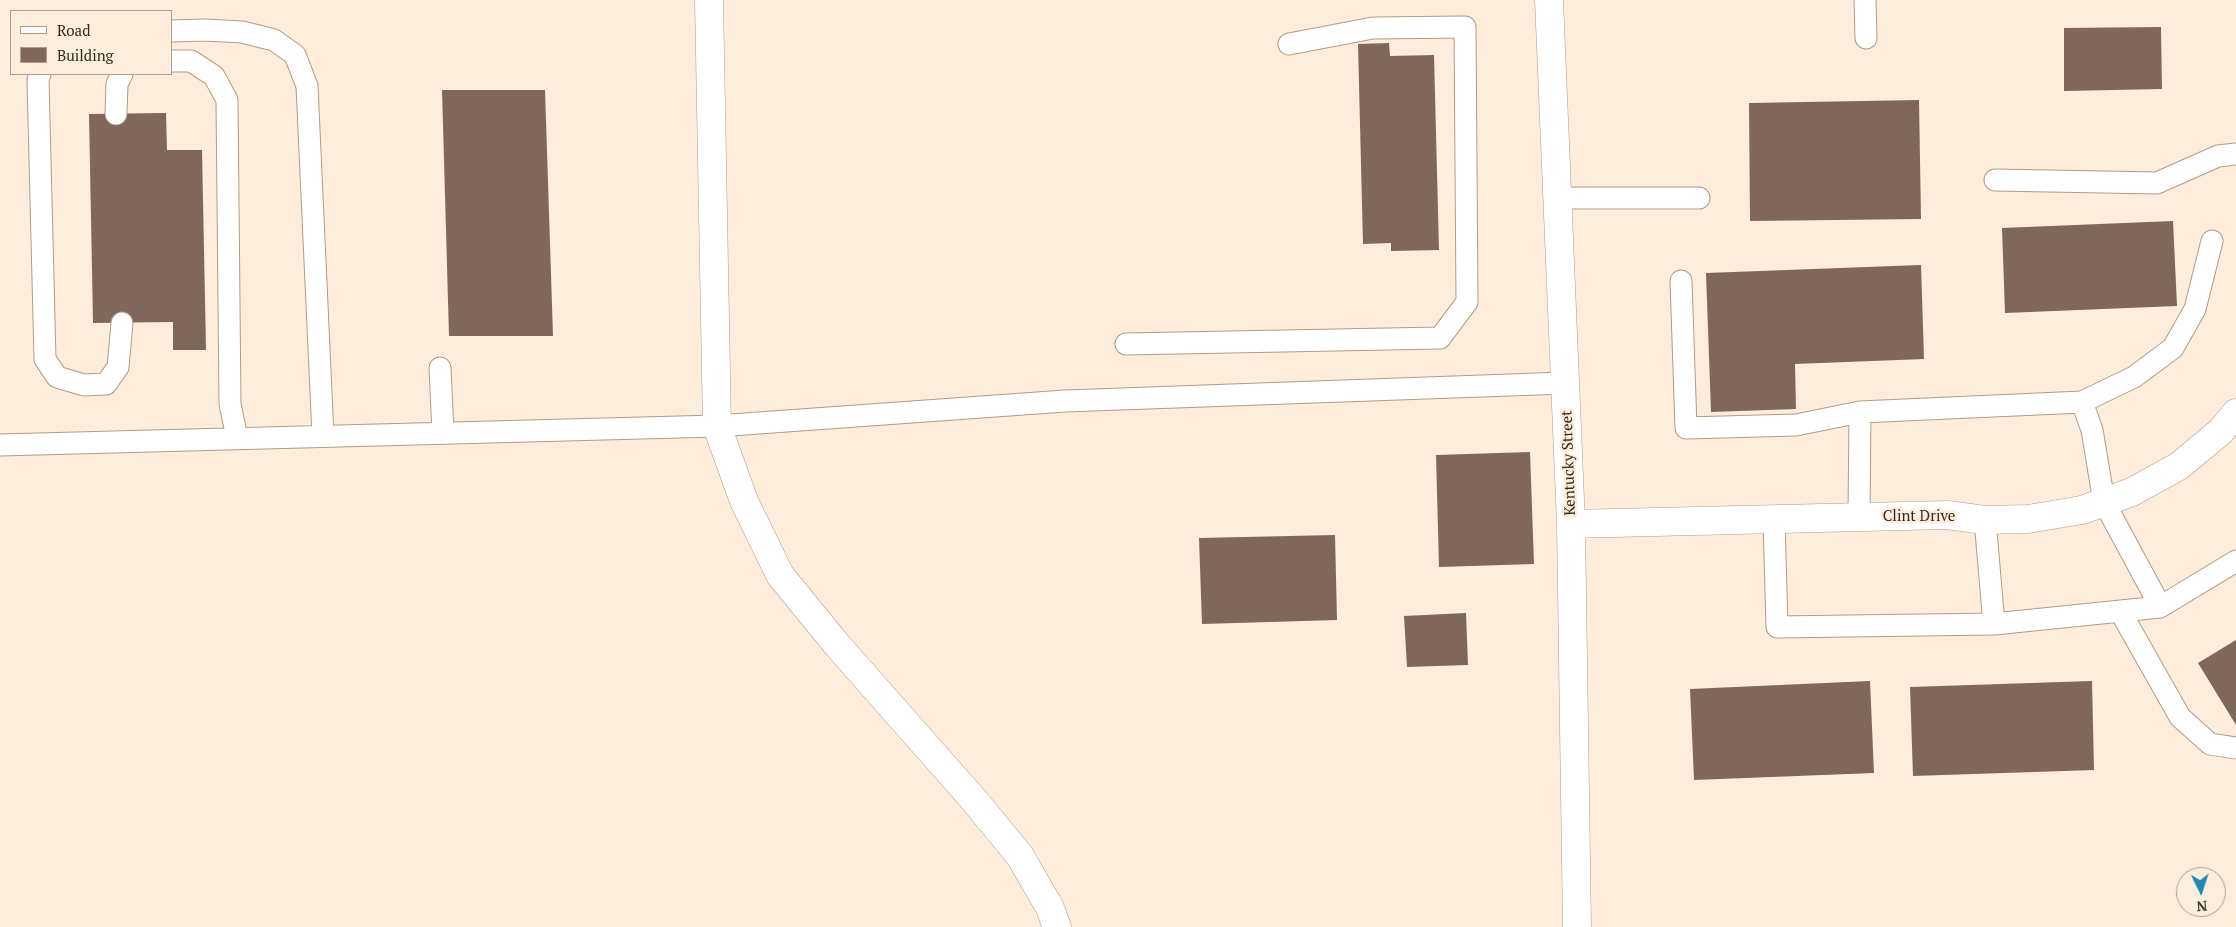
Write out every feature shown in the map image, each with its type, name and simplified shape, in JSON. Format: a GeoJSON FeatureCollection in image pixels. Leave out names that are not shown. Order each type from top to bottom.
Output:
{"type":"FeatureCollection","features":[{"type":"Feature","properties":{"kind":"street"},"geometry":{"type":"LineString","coordinates":[[709,0],[717,426],[744,501],[780,575],[838,646],[974,800],[1020,856],[1050,908],[1057,927]]}},
{"type":"Feature","properties":{"kind":"street","name":"Kentucky Street"},"geometry":{"type":"LineString","coordinates":[[1549,0],[1571,524],[1577,927]]}},
{"type":"Feature","properties":{"kind":"street","name":"Clint Drive"},"geometry":{"type":"LineString","coordinates":[[1571,524],[1947,515],[1985,520],[2028,519],[2082,510],[2132,492],[2179,466],[2221,431],[2236,413]]}},
{"type":"Feature","properties":{"kind":"lane"},"geometry":{"type":"LineString","coordinates":[[1865,0],[1866,38]]}},
{"type":"Feature","properties":{"kind":"lane"},"geometry":{"type":"LineString","coordinates":[[1126,344],[1440,338],[1466,302],[1465,26],[1373,28],[1289,44]]}},
{"type":"Feature","properties":{"kind":"lane"},"geometry":{"type":"LineString","coordinates":[[172,31],[242,32],[274,40],[295,55],[307,86],[323,436]]}},
{"type":"Feature","properties":{"kind":"lane"},"geometry":{"type":"LineString","coordinates":[[172,61],[192,61],[214,76],[227,100],[230,404],[237,438]]}},
{"type":"Feature","properties":{"kind":"lane"},"geometry":{"type":"LineString","coordinates":[[40,75],[38,80],[45,358],[57,377],[84,385],[106,384],[118,367],[122,322]]}},
{"type":"Feature","properties":{"kind":"lane"},"geometry":{"type":"LineString","coordinates":[[116,114],[117,84],[122,75]]}},
{"type":"Feature","properties":{"kind":"lane"},"geometry":{"type":"LineString","coordinates":[[1995,180],[2157,183],[2227,155]]}},
{"type":"Feature","properties":{"kind":"lane"},"geometry":{"type":"LineString","coordinates":[[1558,198],[1699,198]]}},
{"type":"Feature","properties":{"kind":"lane"},"geometry":{"type":"LineString","coordinates":[[1681,281],[1686,428],[1796,425],[1860,412],[2082,402],[2134,377],[2173,348],[2195,310],[2212,240]]}},
{"type":"Feature","properties":{"kind":"lane"},"geometry":{"type":"LineString","coordinates":[[440,368],[443,433]]}},
{"type":"Feature","properties":{"kind":"lane"},"geometry":{"type":"LineString","coordinates":[[0,445],[717,426],[1065,401],[1565,383]]}},
{"type":"Feature","properties":{"kind":"lane"},"geometry":{"type":"LineString","coordinates":[[2082,402],[2092,430],[2104,502],[2160,606]]}},
{"type":"Feature","properties":{"kind":"lane"},"geometry":{"type":"LineString","coordinates":[[1859,517],[1860,412]]}},
{"type":"Feature","properties":{"kind":"lane"},"geometry":{"type":"LineString","coordinates":[[1774,519],[1777,627],[1994,624],[2160,606],[2236,561]]}},
{"type":"Feature","properties":{"kind":"lane"},"geometry":{"type":"LineString","coordinates":[[1985,520],[1994,624]]}},
{"type":"Feature","properties":{"kind":"lane"},"geometry":{"type":"LineString","coordinates":[[2120,611],[2180,717],[2210,744],[2236,748]]}},
{"type":"Feature","properties":{"kind":"building"},"geometry":{"type":"Polygon","coordinates":[[[2161,27],[2162,89],[2064,91],[2064,28],[2161,27]]]}},
{"type":"Feature","properties":{"kind":"building"},"geometry":{"type":"Polygon","coordinates":[[[1389,43],[1390,56],[1434,55],[1439,250],[1391,251],[1391,243],[1363,244],[1358,44],[1389,43]]]}},
{"type":"Feature","properties":{"kind":"building"},"geometry":{"type":"Polygon","coordinates":[[[442,90],[545,90],[553,336],[449,336],[442,90]]]}},
{"type":"Feature","properties":{"kind":"building"},"geometry":{"type":"Polygon","coordinates":[[[1919,100],[1921,219],[1750,221],[1749,103],[1919,100]]]}},
{"type":"Feature","properties":{"kind":"building"},"geometry":{"type":"Polygon","coordinates":[[[166,113],[167,150],[202,150],[206,350],[173,350],[173,322],[93,323],[89,114],[166,113]]]}},
{"type":"Feature","properties":{"kind":"building"},"geometry":{"type":"Polygon","coordinates":[[[2173,221],[2177,306],[2005,313],[2002,228],[2173,221]]]}},
{"type":"Feature","properties":{"kind":"building"},"geometry":{"type":"Polygon","coordinates":[[[1921,265],[1924,359],[1795,364],[1796,409],[1711,412],[1706,273],[1921,265]]]}},
{"type":"Feature","properties":{"kind":"building"},"geometry":{"type":"Polygon","coordinates":[[[1530,452],[1534,564],[1439,567],[1436,455],[1530,452]]]}},
{"type":"Feature","properties":{"kind":"building"},"geometry":{"type":"Polygon","coordinates":[[[1335,535],[1337,620],[1202,624],[1199,538],[1335,535]]]}},
{"type":"Feature","properties":{"kind":"building"},"geometry":{"type":"Polygon","coordinates":[[[1466,613],[1468,665],[1407,667],[1404,616],[1466,613]]]}},
{"type":"Feature","properties":{"kind":"building"},"geometry":{"type":"Polygon","coordinates":[[[2236,640],[2236,725],[2198,663],[2236,640]]]}},
{"type":"Feature","properties":{"kind":"building"},"geometry":{"type":"Polygon","coordinates":[[[1870,681],[1874,773],[1694,780],[1690,689],[1870,681]]]}},
{"type":"Feature","properties":{"kind":"building"},"geometry":{"type":"Polygon","coordinates":[[[2092,681],[2094,770],[1913,776],[1910,687],[2092,681]]]}}]}
